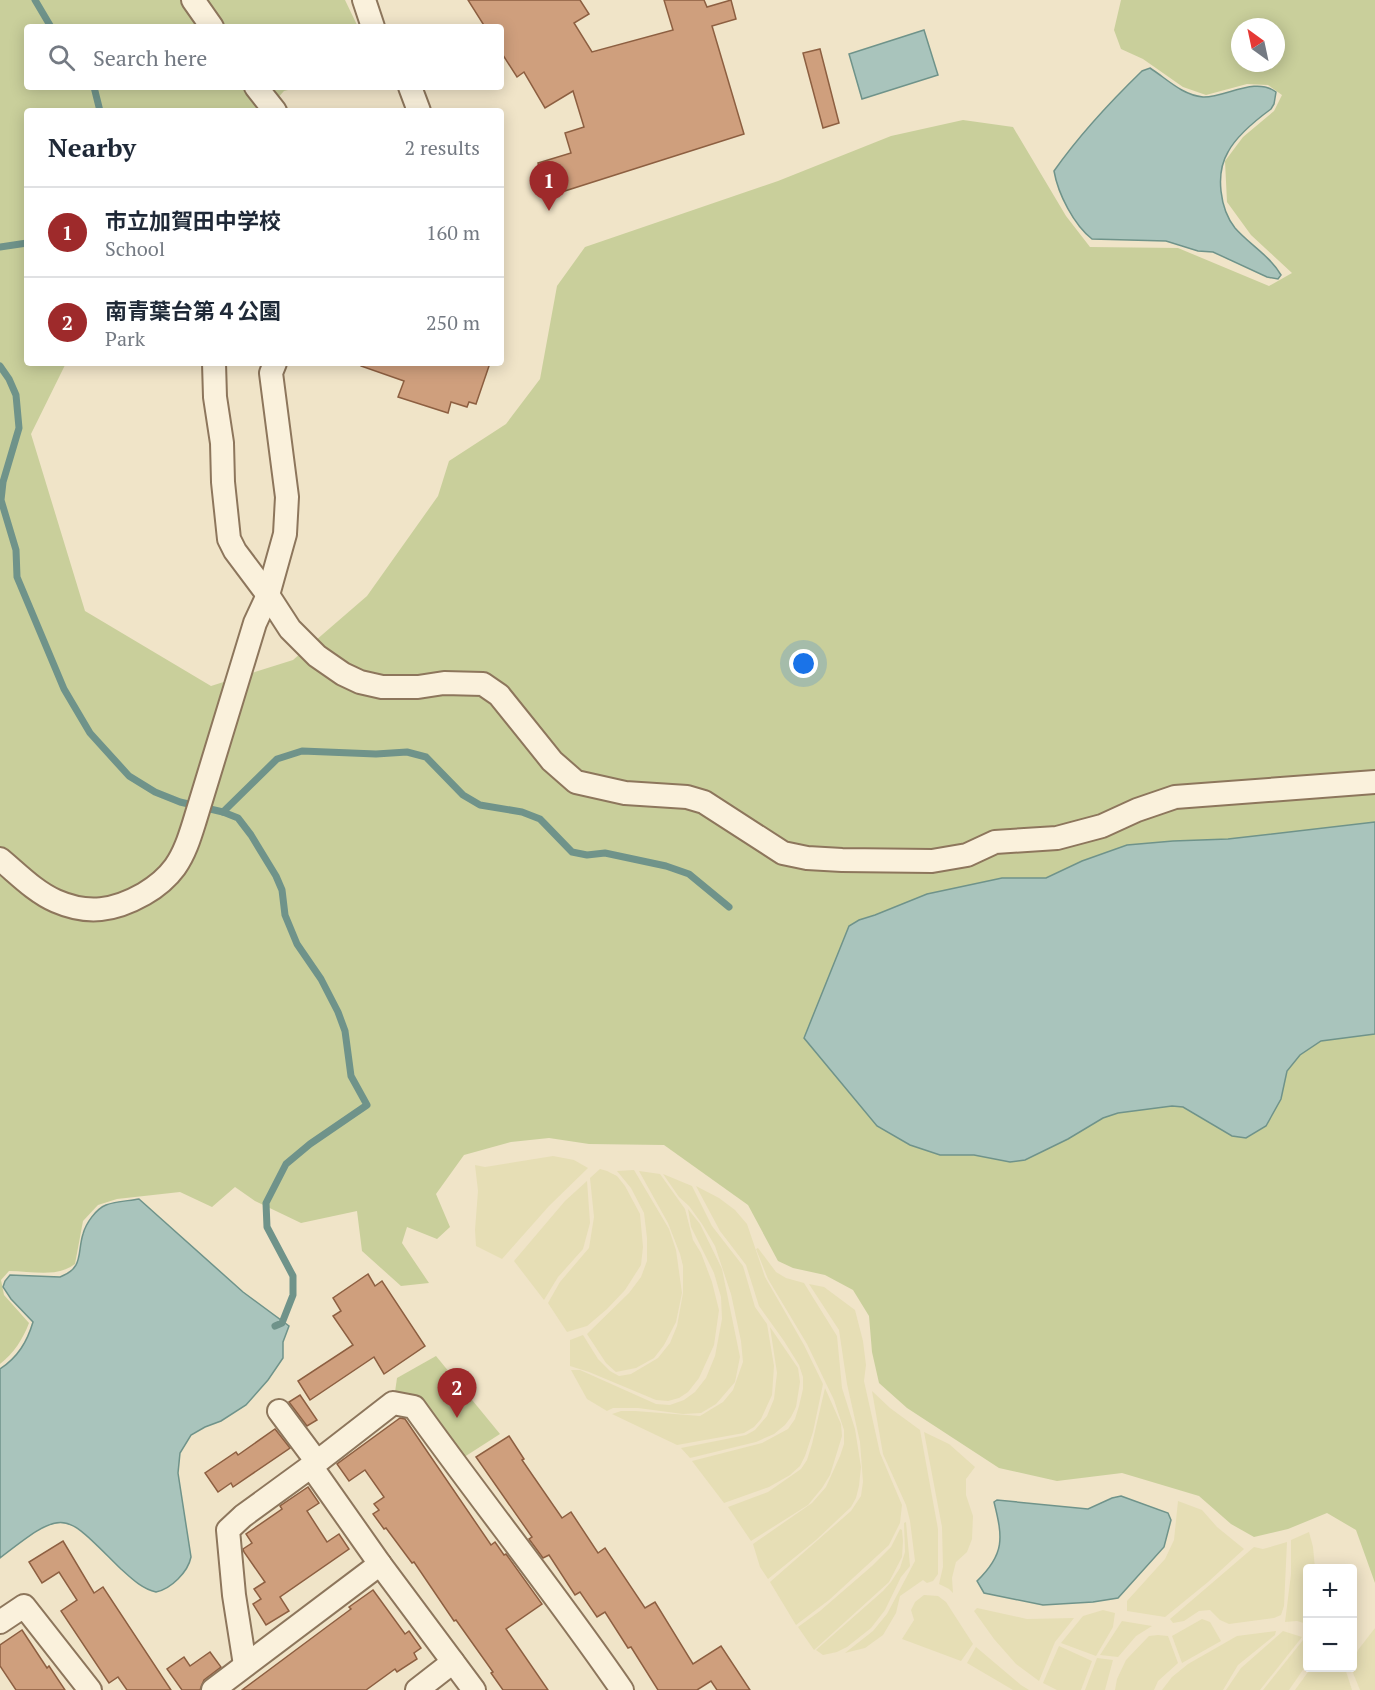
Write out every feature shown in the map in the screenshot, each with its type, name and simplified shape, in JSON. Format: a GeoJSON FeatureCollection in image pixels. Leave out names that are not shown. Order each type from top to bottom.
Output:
{"type":"FeatureCollection","features":[{"type":"Feature","properties":{"kind":"street"},"geometry":{"type":"LineString","coordinates":[[193,0],[210,24]]}},
{"type":"Feature","properties":{"kind":"street"},"geometry":{"type":"LineString","coordinates":[[364,0],[372,24]]}},
{"type":"Feature","properties":{"kind":"street"},"geometry":{"type":"LineString","coordinates":[[258,90],[273,108]]}},
{"type":"Feature","properties":{"kind":"street"},"geometry":{"type":"LineString","coordinates":[[411,90],[418,108]]}},
{"type":"Feature","properties":{"kind":"street"},"geometry":{"type":"LineString","coordinates":[[214,366],[229,539],[235,551],[290,628],[316,656],[360,682],[382,687],[418,687],[444,683],[483,684],[499,695],[552,760],[576,782],[625,793],[687,797],[704,802],[783,853],[807,858],[842,860],[932,861],[967,855],[995,842],[1057,838],[1102,826],[1137,810],[1175,798],[1375,782]]}},
{"type":"Feature","properties":{"kind":"street"},"geometry":{"type":"LineString","coordinates":[[0,859],[53,900],[77,909],[104,910],[125,905],[157,886],[175,868],[187,846],[236,692],[255,623],[268,595],[285,534],[287,497],[271,373],[274,366]]}},
{"type":"Feature","properties":{"kind":"street"},"geometry":{"type":"LineString","coordinates":[[245,1665],[234,1595],[228,1530],[243,1516],[393,1403],[414,1407],[622,1690]]}},
{"type":"Feature","properties":{"kind":"street"},"geometry":{"type":"LineString","coordinates":[[279,1411],[380,1564],[474,1690]]}},
{"type":"Feature","properties":{"kind":"street"},"geometry":{"type":"LineString","coordinates":[[213,1690],[380,1564]]}},
{"type":"Feature","properties":{"kind":"street"},"geometry":{"type":"LineString","coordinates":[[0,1622],[24,1606],[90,1690]]}},
{"type":"Feature","properties":{"kind":"street"},"geometry":{"type":"LineString","coordinates":[[417,1690],[453,1662]]}},
{"type":"Feature","properties":{"kind":"shaded area"},"geometry":{"type":"Polygon","coordinates":[[[553,1156],[574,1160],[588,1168],[549,1206],[502,1259],[476,1246],[478,1191],[475,1165],[485,1167],[553,1156]]]}},
{"type":"Feature","properties":{"kind":"shaded area"},"geometry":{"type":"Polygon","coordinates":[[[600,1169],[617,1176],[640,1214],[643,1247],[641,1265],[625,1290],[607,1309],[587,1326],[567,1332],[548,1303],[560,1282],[589,1248],[594,1217],[590,1178],[600,1169]]]}},
{"type":"Feature","properties":{"kind":"shaded area"},"geometry":{"type":"Polygon","coordinates":[[[634,1170],[669,1229],[676,1250],[682,1293],[676,1322],[654,1358],[636,1368],[616,1372],[606,1363],[587,1334],[629,1293],[641,1277],[647,1261],[644,1213],[631,1188],[617,1171],[634,1170]]]}},
{"type":"Feature","properties":{"kind":"shaded area"},"geometry":{"type":"Polygon","coordinates":[[[639,1171],[660,1174],[685,1209],[693,1240],[701,1253],[712,1282],[719,1310],[714,1345],[699,1378],[688,1392],[668,1401],[656,1400],[570,1366],[570,1340],[583,1335],[598,1359],[610,1371],[619,1376],[631,1374],[658,1358],[670,1343],[677,1326],[683,1293],[683,1266],[668,1223],[639,1171]]]}},
{"type":"Feature","properties":{"kind":"shaded area"},"geometry":{"type":"Polygon","coordinates":[[[663,1174],[692,1186],[712,1226],[743,1266],[755,1307],[767,1324],[774,1366],[772,1395],[761,1419],[744,1433],[677,1445],[612,1414],[621,1411],[635,1411],[700,1416],[723,1402],[733,1390],[743,1362],[731,1294],[715,1246],[689,1206],[679,1197],[663,1174]]]}},
{"type":"Feature","properties":{"kind":"shaded area"},"geometry":{"type":"Polygon","coordinates":[[[587,1181],[590,1223],[583,1249],[558,1277],[544,1300],[514,1261],[565,1201],[587,1181]]]}},
{"type":"Feature","properties":{"kind":"shaded area"},"geometry":{"type":"Polygon","coordinates":[[[696,1186],[719,1198],[735,1210],[747,1224],[765,1277],[804,1345],[823,1384],[813,1432],[800,1466],[790,1475],[769,1487],[724,1503],[692,1461],[762,1443],[788,1429],[795,1419],[799,1406],[803,1377],[799,1365],[759,1306],[746,1265],[720,1231],[696,1186]]]}},
{"type":"Feature","properties":{"kind":"shaded area"},"geometry":{"type":"Polygon","coordinates":[[[688,1209],[700,1224],[722,1269],[740,1357],[735,1382],[716,1404],[701,1413],[683,1414],[638,1408],[613,1408],[607,1411],[587,1399],[571,1370],[580,1370],[656,1404],[670,1405],[684,1400],[695,1392],[706,1378],[715,1356],[722,1319],[721,1297],[714,1273],[691,1227],[688,1209]]]}},
{"type":"Feature","properties":{"kind":"shaded area"},"geometry":{"type":"Polygon","coordinates":[[[758,1248],[776,1272],[786,1278],[804,1283],[837,1336],[842,1388],[855,1429],[861,1467],[856,1498],[851,1507],[816,1540],[768,1579],[760,1567],[753,1544],[812,1503],[826,1487],[844,1444],[844,1430],[834,1400],[807,1344],[768,1279],[756,1249],[758,1248]]]}},
{"type":"Feature","properties":{"kind":"shaded area"},"geometry":{"type":"Polygon","coordinates":[[[809,1284],[824,1287],[855,1310],[863,1341],[866,1365],[864,1381],[880,1453],[902,1505],[900,1523],[889,1545],[829,1600],[796,1625],[770,1582],[851,1511],[861,1496],[863,1482],[860,1442],[847,1384],[839,1330],[809,1284]]]}},
{"type":"Feature","properties":{"kind":"shaded area"},"geometry":{"type":"Polygon","coordinates":[[[770,1327],[798,1368],[800,1382],[796,1407],[791,1417],[774,1434],[756,1442],[690,1458],[681,1448],[746,1435],[755,1430],[767,1416],[774,1399],[777,1373],[770,1327]]]}},
{"type":"Feature","properties":{"kind":"shaded area"},"geometry":{"type":"Polygon","coordinates":[[[825,1388],[841,1424],[842,1436],[830,1475],[808,1505],[751,1541],[728,1507],[768,1492],[801,1469],[807,1460],[812,1444],[825,1388]]]}},
{"type":"Feature","properties":{"kind":"shaded area"},"geometry":{"type":"Polygon","coordinates":[[[872,1391],[890,1408],[920,1430],[938,1529],[938,1574],[933,1581],[927,1583],[923,1580],[900,1596],[896,1613],[883,1635],[865,1648],[845,1653],[873,1631],[887,1614],[915,1561],[906,1505],[883,1454],[872,1391]]]}},
{"type":"Feature","properties":{"kind":"shaded area"},"geometry":{"type":"Polygon","coordinates":[[[924,1432],[949,1444],[975,1467],[966,1479],[966,1495],[973,1516],[972,1539],[967,1552],[956,1562],[952,1578],[953,1593],[939,1584],[943,1567],[942,1527],[924,1432]]]}},
{"type":"Feature","properties":{"kind":"shaded area"},"geometry":{"type":"Polygon","coordinates":[[[1178,1501],[1202,1510],[1217,1527],[1244,1549],[1165,1617],[1127,1611],[1127,1601],[1165,1559],[1174,1540],[1178,1501]]]}},
{"type":"Feature","properties":{"kind":"shaded area"},"geometry":{"type":"Polygon","coordinates":[[[906,1522],[910,1566],[901,1577],[885,1610],[871,1628],[847,1647],[823,1655],[816,1650],[883,1591],[900,1568],[905,1552],[904,1523],[906,1522]]]}},
{"type":"Feature","properties":{"kind":"shaded area"},"geometry":{"type":"Polygon","coordinates":[[[900,1529],[903,1541],[902,1557],[889,1582],[814,1650],[798,1627],[872,1566],[891,1547],[900,1529]]]}},
{"type":"Feature","properties":{"kind":"shaded area"},"geometry":{"type":"Polygon","coordinates":[[[1309,1532],[1313,1547],[1315,1564],[1303,1564],[1303,1623],[1285,1622],[1291,1574],[1291,1540],[1309,1532]]]}},
{"type":"Feature","properties":{"kind":"shaded area"},"geometry":{"type":"Polygon","coordinates":[[[1287,1542],[1284,1606],[1281,1615],[1229,1624],[1220,1620],[1210,1610],[1199,1611],[1184,1621],[1173,1623],[1170,1619],[1254,1547],[1263,1549],[1287,1542]]]}},
{"type":"Feature","properties":{"kind":"shaded area"},"geometry":{"type":"Polygon","coordinates":[[[924,1595],[938,1596],[946,1602],[973,1644],[961,1661],[902,1639],[914,1620],[911,1610],[915,1602],[924,1595]]]}},
{"type":"Feature","properties":{"kind":"shaded area"},"geometry":{"type":"Polygon","coordinates":[[[977,1608],[1027,1619],[1074,1618],[1055,1642],[1039,1681],[1016,1664],[994,1639],[974,1611],[977,1608]]]}},
{"type":"Feature","properties":{"kind":"shaded area"},"geometry":{"type":"Polygon","coordinates":[[[1103,1610],[1115,1613],[1113,1627],[1096,1656],[1061,1643],[1083,1616],[1103,1610]]]}},
{"type":"Feature","properties":{"kind":"shaded area"},"geometry":{"type":"Polygon","coordinates":[[[1202,1619],[1210,1622],[1221,1641],[1182,1663],[1172,1636],[1202,1619]]]}},
{"type":"Feature","properties":{"kind":"shaded area"},"geometry":{"type":"Polygon","coordinates":[[[1122,1621],[1152,1626],[1136,1636],[1118,1657],[1100,1655],[1122,1621]]]}},
{"type":"Feature","properties":{"kind":"shaded area"},"geometry":{"type":"Polygon","coordinates":[[[1375,1628],[1375,1690],[1360,1690],[1353,1672],[1357,1672],[1358,1650],[1375,1628]]]}},
{"type":"Feature","properties":{"kind":"shaded area"},"geometry":{"type":"Polygon","coordinates":[[[1276,1631],[1275,1635],[1238,1665],[1223,1690],[1162,1690],[1172,1677],[1188,1664],[1237,1636],[1276,1631]]]}},
{"type":"Feature","properties":{"kind":"shaded area"},"geometry":{"type":"Polygon","coordinates":[[[1283,1631],[1302,1637],[1260,1690],[1226,1690],[1241,1668],[1283,1631]]]}},
{"type":"Feature","properties":{"kind":"shaded area"},"geometry":{"type":"Polygon","coordinates":[[[1149,1636],[1168,1636],[1178,1663],[1158,1681],[1154,1690],[1115,1690],[1117,1679],[1126,1660],[1149,1636]]]}},
{"type":"Feature","properties":{"kind":"shaded area"},"geometry":{"type":"Polygon","coordinates":[[[1303,1640],[1303,1670],[1289,1690],[1263,1690],[1303,1640]]]}},
{"type":"Feature","properties":{"kind":"shaded area"},"geometry":{"type":"Polygon","coordinates":[[[1059,1646],[1092,1661],[1081,1690],[1057,1690],[1043,1683],[1059,1646]]]}},
{"type":"Feature","properties":{"kind":"shaded area"},"geometry":{"type":"Polygon","coordinates":[[[976,1647],[1029,1690],[1013,1690],[967,1663],[976,1647]]]}},
{"type":"Feature","properties":{"kind":"shaded area"},"geometry":{"type":"Polygon","coordinates":[[[1097,1658],[1113,1660],[1105,1690],[1085,1690],[1097,1658]]]}},
{"type":"Feature","properties":{"kind":"shaded area"},"geometry":{"type":"Polygon","coordinates":[[[1308,1672],[1346,1672],[1352,1690],[1295,1690],[1308,1672]]]}},
{"type":"Feature","properties":{"kind":"green space"},"geometry":{"type":"Polygon","coordinates":[[[0,0],[345,0],[357,24],[24,24],[24,90],[288,90],[284,91],[269,108],[24,108],[24,366],[65,366],[31,434],[85,611],[211,686],[293,660],[367,596],[438,496],[449,461],[506,424],[540,379],[557,286],[585,247],[778,181],[891,136],[963,120],[1013,127],[1066,216],[1090,247],[1178,248],[1269,286],[1292,273],[1251,235],[1227,202],[1225,161],[1243,137],[1274,111],[1282,95],[1268,85],[1247,84],[1206,95],[1183,87],[1143,59],[1121,49],[1114,30],[1121,0],[1375,0],[1375,1583],[1356,1530],[1327,1513],[1288,1529],[1254,1537],[1231,1524],[1199,1496],[1122,1473],[1057,1481],[999,1468],[907,1408],[879,1383],[872,1352],[869,1316],[853,1290],[825,1275],[793,1268],[778,1261],[748,1205],[664,1145],[589,1144],[549,1138],[511,1142],[464,1155],[436,1194],[450,1227],[437,1239],[407,1227],[402,1243],[429,1283],[401,1286],[362,1251],[357,1211],[301,1223],[255,1201],[235,1187],[212,1207],[180,1192],[117,1199],[98,1205],[83,1221],[75,1264],[60,1271],[44,1273],[9,1271],[1,1280],[4,1295],[29,1323],[18,1345],[0,1364],[0,0]]]}},
{"type":"Feature","properties":{"kind":"green space"},"geometry":{"type":"Polygon","coordinates":[[[436,1356],[500,1434],[458,1461],[394,1399],[397,1378],[436,1356]]]}},
{"type":"Feature","properties":{"kind":"water"},"geometry":{"type":"Polygon","coordinates":[[[924,30],[938,75],[862,99],[849,54],[924,30]]]}},
{"type":"Feature","properties":{"kind":"water"},"geometry":{"type":"Polygon","coordinates":[[[1150,68],[1181,90],[1195,96],[1212,96],[1259,86],[1276,92],[1271,109],[1247,128],[1228,152],[1222,170],[1221,191],[1226,211],[1235,228],[1276,268],[1281,275],[1278,279],[1267,277],[1213,252],[1198,251],[1166,241],[1092,239],[1073,217],[1063,199],[1054,171],[1074,144],[1107,107],[1142,71],[1150,68]]]}},
{"type":"Feature","properties":{"kind":"water"},"geometry":{"type":"Polygon","coordinates":[[[1375,822],[1375,1034],[1321,1041],[1300,1055],[1287,1071],[1281,1099],[1266,1126],[1246,1138],[1232,1136],[1183,1107],[1172,1106],[1118,1113],[1103,1118],[1068,1139],[1025,1160],[1010,1162],[974,1155],[940,1155],[910,1145],[877,1126],[804,1038],[849,926],[927,894],[1002,878],[1046,878],[1082,861],[1127,845],[1228,839],[1375,822]]]}},
{"type":"Feature","properties":{"kind":"water"},"geometry":{"type":"Polygon","coordinates":[[[139,1199],[243,1292],[289,1326],[283,1342],[283,1358],[268,1380],[246,1405],[221,1421],[191,1435],[180,1453],[178,1473],[191,1557],[178,1579],[156,1592],[137,1583],[87,1536],[75,1527],[64,1523],[52,1524],[39,1530],[0,1558],[0,1369],[21,1348],[33,1322],[11,1299],[3,1287],[5,1281],[10,1275],[60,1277],[68,1273],[76,1264],[84,1230],[95,1213],[110,1204],[139,1199]]]}},
{"type":"Feature","properties":{"kind":"water"},"geometry":{"type":"Polygon","coordinates":[[[1121,1496],[1168,1513],[1171,1520],[1164,1547],[1118,1598],[1043,1605],[984,1593],[977,1581],[993,1562],[1000,1536],[994,1502],[997,1500],[1088,1509],[1121,1496]]]}},
{"type":"Feature","properties":{"kind":"building"},"geometry":{"type":"Polygon","coordinates":[[[468,0],[580,0],[589,14],[574,23],[592,52],[673,30],[664,0],[704,0],[707,7],[731,0],[736,19],[712,26],[744,134],[549,196],[538,163],[571,153],[565,133],[584,127],[573,91],[545,108],[524,72],[517,77],[504,57],[504,24],[483,24],[468,0]]]}},
{"type":"Feature","properties":{"kind":"building"},"geometry":{"type":"Polygon","coordinates":[[[820,49],[839,123],[823,128],[803,53],[820,49]]]}},
{"type":"Feature","properties":{"kind":"building"},"geometry":{"type":"Polygon","coordinates":[[[361,366],[489,366],[476,404],[469,402],[467,407],[451,402],[448,413],[398,397],[404,381],[361,366]]]}},
{"type":"Feature","properties":{"kind":"building"},"geometry":{"type":"Polygon","coordinates":[[[368,1274],[375,1286],[382,1281],[425,1346],[384,1374],[374,1357],[310,1400],[298,1381],[353,1345],[333,1316],[341,1311],[333,1298],[368,1274]]]}},
{"type":"Feature","properties":{"kind":"building"},"geometry":{"type":"Polygon","coordinates":[[[300,1395],[317,1420],[307,1426],[289,1402],[300,1395]]]}},
{"type":"Feature","properties":{"kind":"building"},"geometry":{"type":"Polygon","coordinates":[[[400,1418],[405,1419],[491,1545],[495,1542],[504,1555],[506,1554],[542,1604],[506,1629],[548,1690],[503,1690],[491,1673],[493,1672],[456,1620],[454,1621],[414,1562],[412,1563],[373,1514],[379,1510],[374,1504],[384,1497],[365,1470],[349,1481],[337,1464],[400,1418]]]}},
{"type":"Feature","properties":{"kind":"building"},"geometry":{"type":"Polygon","coordinates":[[[275,1429],[290,1448],[233,1487],[231,1483],[218,1492],[205,1473],[236,1452],[238,1455],[275,1429]]]}},
{"type":"Feature","properties":{"kind":"building"},"geometry":{"type":"Polygon","coordinates":[[[509,1436],[524,1459],[522,1460],[562,1518],[571,1512],[598,1553],[605,1548],[645,1608],[655,1602],[693,1664],[721,1646],[750,1690],[717,1690],[711,1681],[697,1690],[658,1690],[631,1647],[628,1648],[605,1612],[597,1617],[580,1592],[575,1595],[549,1555],[543,1558],[529,1539],[532,1537],[476,1457],[509,1436]]]}},
{"type":"Feature","properties":{"kind":"building"},"geometry":{"type":"Polygon","coordinates":[[[308,1487],[319,1503],[307,1511],[327,1542],[339,1534],[349,1549],[280,1597],[289,1611],[266,1625],[253,1604],[261,1599],[254,1589],[265,1582],[244,1552],[243,1549],[252,1543],[246,1534],[282,1509],[280,1506],[308,1487]]]}},
{"type":"Feature","properties":{"kind":"building"},"geometry":{"type":"Polygon","coordinates":[[[63,1541],[94,1593],[103,1587],[171,1690],[127,1690],[118,1677],[109,1683],[61,1611],[77,1600],[59,1572],[42,1583],[29,1562],[63,1541]]]}},
{"type":"Feature","properties":{"kind":"building"},"geometry":{"type":"Polygon","coordinates":[[[373,1590],[405,1634],[409,1631],[421,1648],[414,1653],[417,1659],[397,1672],[395,1669],[366,1690],[242,1690],[351,1609],[349,1607],[373,1590]]]}},
{"type":"Feature","properties":{"kind":"building"},"geometry":{"type":"Polygon","coordinates":[[[22,1630],[47,1668],[49,1666],[65,1690],[16,1690],[0,1666],[0,1645],[22,1630]]]}},
{"type":"Feature","properties":{"kind":"building"},"geometry":{"type":"Polygon","coordinates":[[[210,1652],[221,1667],[204,1680],[200,1690],[182,1690],[167,1669],[184,1657],[190,1666],[210,1652]]]}},
{"type":"Feature","properties":{"kind":"waterway"},"geometry":{"type":"LineString","coordinates":[[35,0],[49,24]]}},
{"type":"Feature","properties":{"kind":"waterway"},"geometry":{"type":"LineString","coordinates":[[95,90],[99,108]]}},
{"type":"Feature","properties":{"kind":"waterway"},"geometry":{"type":"LineString","coordinates":[[0,247],[24,243]]}},
{"type":"Feature","properties":{"kind":"waterway"},"geometry":{"type":"LineString","coordinates":[[0,366],[16,395],[19,428],[3,482],[1,500],[16,550],[17,577],[64,689],[90,733],[129,776],[155,792],[180,802],[238,818],[251,835],[282,890],[285,915],[297,944],[321,979],[338,1012],[345,1031],[351,1076],[367,1105],[310,1144],[286,1164],[266,1203],[267,1227],[293,1276],[293,1295],[282,1323],[275,1326]]}},
{"type":"Feature","properties":{"kind":"waterway"},"geometry":{"type":"LineString","coordinates":[[223,812],[277,759],[302,751],[376,754],[407,752],[426,757],[463,795],[480,805],[522,812],[540,819],[572,852],[587,855],[605,853],[666,866],[689,874],[729,907]]}},
{"type":"Feature","properties":{"kind":"place","name":"市立加賀田中学校"},"geometry":{"type":"Point","coordinates":[549,211]}},
{"type":"Feature","properties":{"kind":"place","name":"南青葉台第４公園"},"geometry":{"type":"Point","coordinates":[457,1418]}}]}
